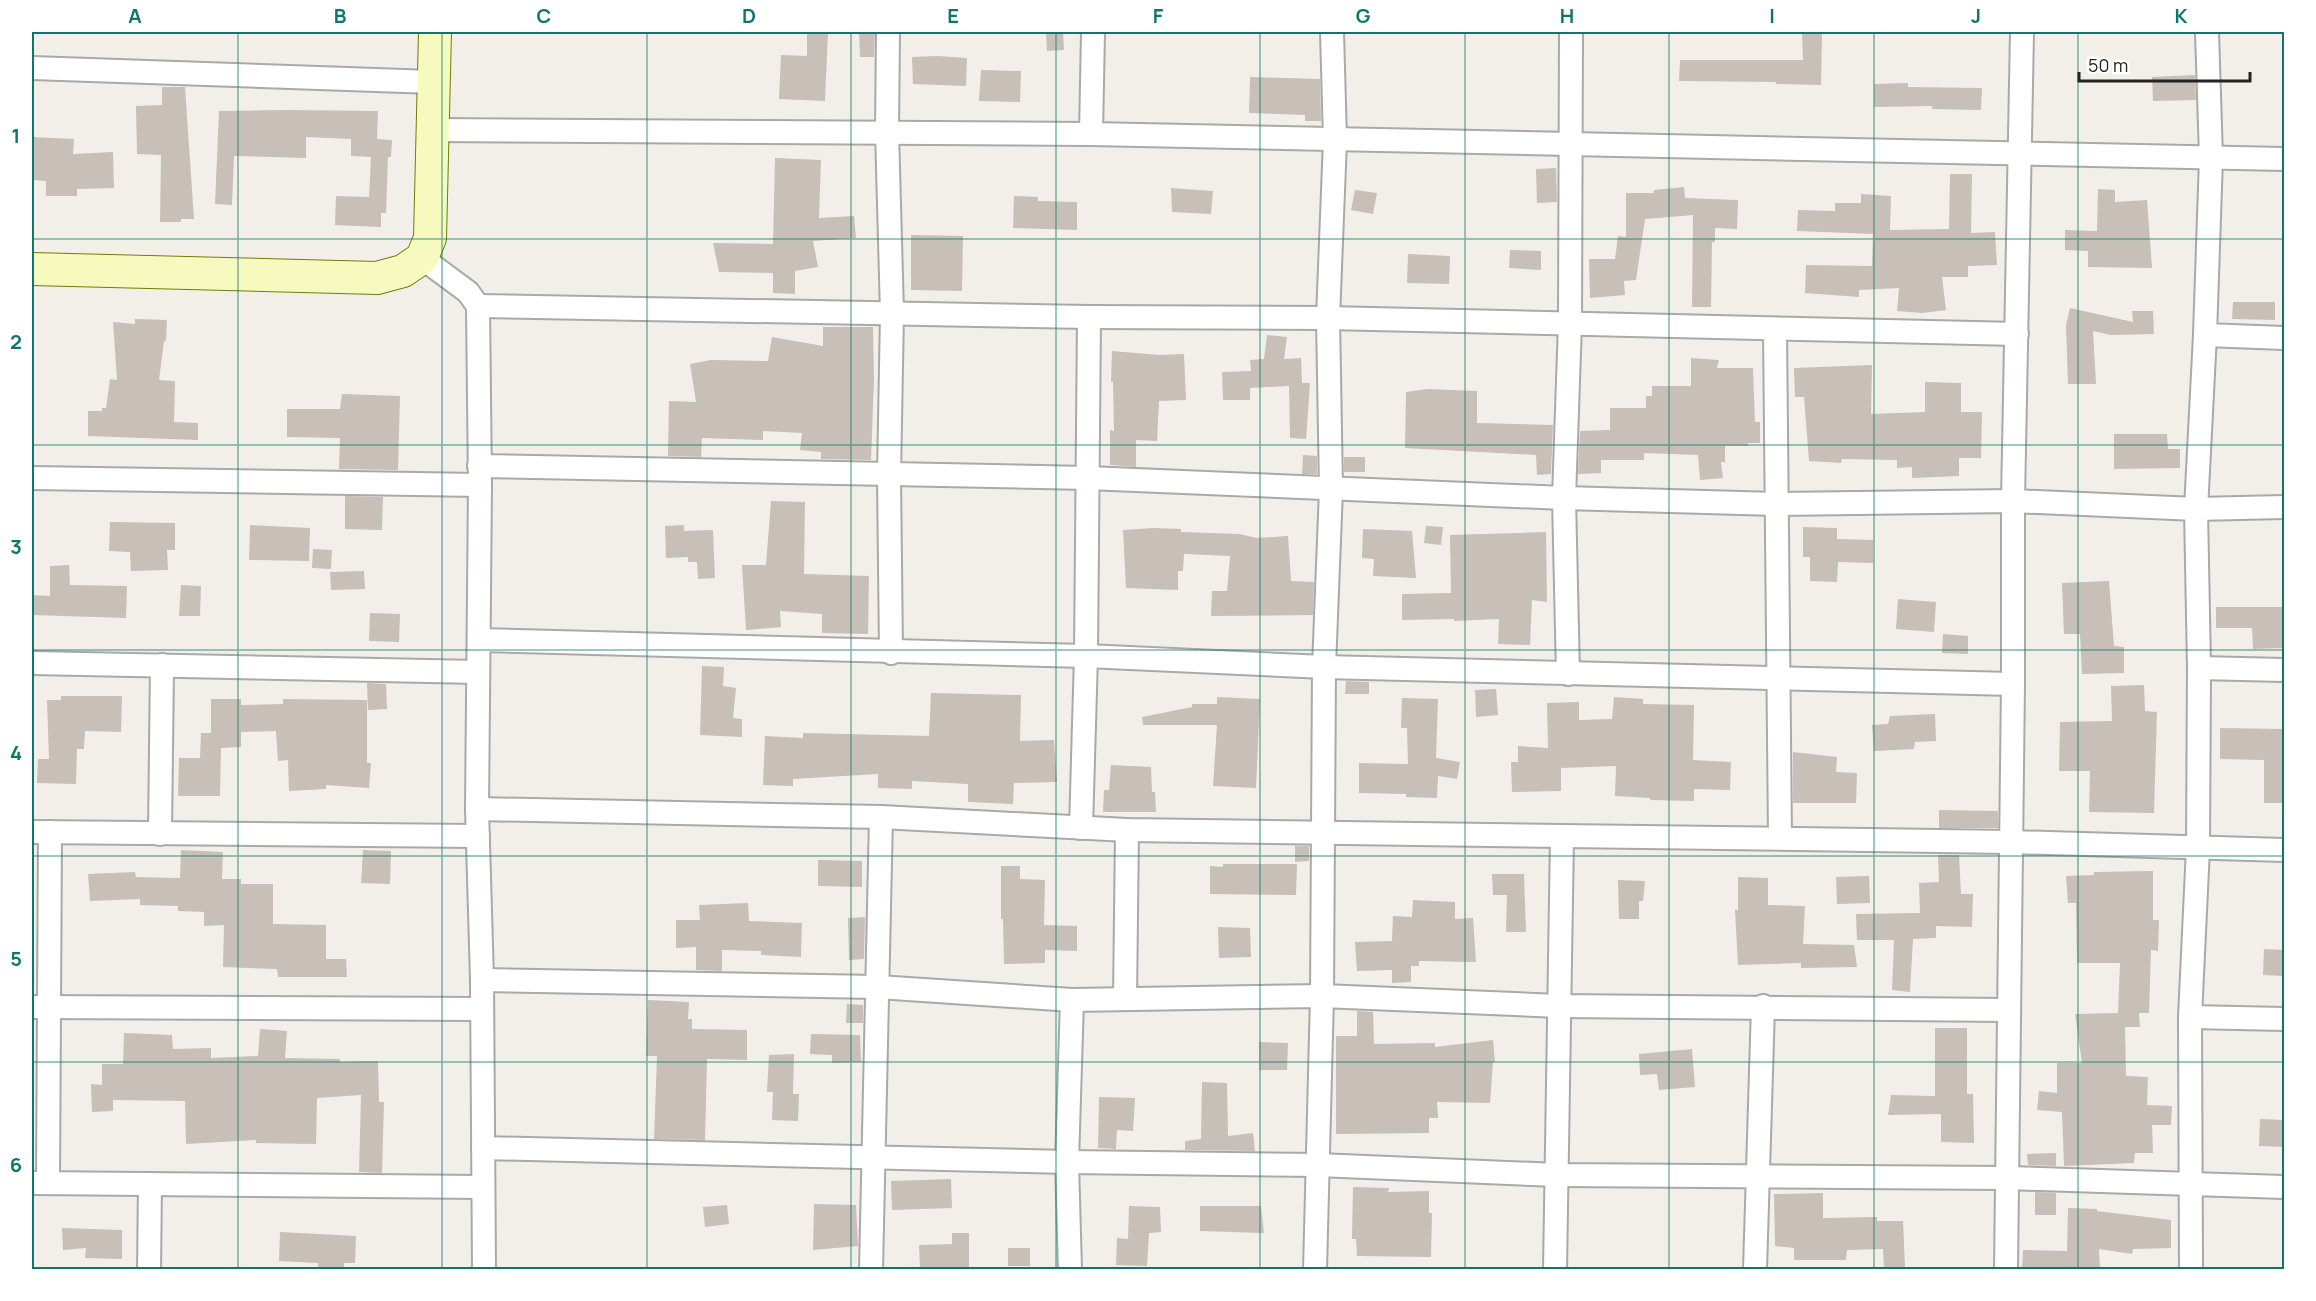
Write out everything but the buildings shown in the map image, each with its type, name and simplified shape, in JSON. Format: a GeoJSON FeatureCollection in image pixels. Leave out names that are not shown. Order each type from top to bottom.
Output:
{"type":"FeatureCollection","features":[{"type":"Feature","properties":{"kind":"street"},"geometry":{"type":"LineString","coordinates":[[32,269],[377,278],[403,271],[423,258],[430,238],[435,32]]}},
{"type":"Feature","properties":{"kind":"street"},"geometry":{"type":"LineString","coordinates":[[888,32],[887,131],[892,313],[889,475],[891,653]]}},
{"type":"Feature","properties":{"kind":"street"},"geometry":{"type":"LineString","coordinates":[[1091,134],[1092,32]]}},
{"type":"Feature","properties":{"kind":"street"},"geometry":{"type":"LineString","coordinates":[[1316,1269],[1322,996],[1324,667],[1331,489],[1328,318],[1335,140],[1332,32]]}},
{"type":"Feature","properties":{"kind":"street"},"geometry":{"type":"LineString","coordinates":[[1569,674],[1564,498],[1570,323],[1571,32]]}},
{"type":"Feature","properties":{"kind":"street"},"geometry":{"type":"LineString","coordinates":[[2006,1269],[2013,501],[2022,32]]}},
{"type":"Feature","properties":{"kind":"street"},"geometry":{"type":"LineString","coordinates":[[2191,1269],[2190,1017],[2198,848],[2199,668],[2196,508],[2211,158],[2207,32]]}},
{"type":"Feature","properties":{"kind":"street"},"geometry":{"type":"LineString","coordinates":[[32,68],[434,82]]}},
{"type":"Feature","properties":{"kind":"street"},"geometry":{"type":"LineString","coordinates":[[432,130],[1091,134],[2284,159]]}},
{"type":"Feature","properties":{"kind":"street"},"geometry":{"type":"LineString","coordinates":[[423,258],[468,292],[478,306],[480,475],[477,809],[482,980],[484,1269]]}},
{"type":"Feature","properties":{"kind":"street"},"geometry":{"type":"LineString","coordinates":[[478,306],[1089,317],[1328,318],[2017,334]]}},
{"type":"Feature","properties":{"kind":"street"},"geometry":{"type":"LineString","coordinates":[[1081,828],[1086,656],[1089,317]]}},
{"type":"Feature","properties":{"kind":"street"},"geometry":{"type":"LineString","coordinates":[[1775,329],[1780,838]]}},
{"type":"Feature","properties":{"kind":"street"},"geometry":{"type":"LineString","coordinates":[[2205,335],[2284,338]]}},
{"type":"Feature","properties":{"kind":"street"},"geometry":{"type":"LineString","coordinates":[[32,478],[889,475],[1088,478],[1564,498],[1776,504],[2013,501],[2196,508],[2284,507]]}},
{"type":"Feature","properties":{"kind":"street"},"geometry":{"type":"LineString","coordinates":[[479,640],[891,653],[1086,656],[1324,667],[2013,684]]}},
{"type":"Feature","properties":{"kind":"street"},"geometry":{"type":"LineString","coordinates":[[32,663],[478,672]]}},
{"type":"Feature","properties":{"kind":"street"},"geometry":{"type":"LineString","coordinates":[[160,834],[162,665]]}},
{"type":"Feature","properties":{"kind":"street"},"geometry":{"type":"LineString","coordinates":[[2199,668],[2284,670]]}},
{"type":"Feature","properties":{"kind":"street"},"geometry":{"type":"LineString","coordinates":[[477,809],[881,817],[1127,830],[1780,838],[2284,850]]}},
{"type":"Feature","properties":{"kind":"street"},"geometry":{"type":"LineString","coordinates":[[871,1269],[881,817]]}},
{"type":"Feature","properties":{"kind":"street"},"geometry":{"type":"LineString","coordinates":[[1125,999],[1127,830]]}},
{"type":"Feature","properties":{"kind":"street"},"geometry":{"type":"LineString","coordinates":[[478,836],[41,832],[40,1183],[483,1187]]}},
{"type":"Feature","properties":{"kind":"street"},"geometry":{"type":"LineString","coordinates":[[1555,1269],[1562,837]]}},
{"type":"Feature","properties":{"kind":"street"},"geometry":{"type":"LineString","coordinates":[[482,980],[878,987],[1072,1000],[1322,996],[1559,1006],[1763,1006],[2009,1010]]}},
{"type":"Feature","properties":{"kind":"street"},"geometry":{"type":"LineString","coordinates":[[1070,1269],[1068,1162],[1072,1000]]}},
{"type":"Feature","properties":{"kind":"street"},"geometry":{"type":"LineString","coordinates":[[1755,1269],[1763,1006]]}},
{"type":"Feature","properties":{"kind":"street"},"geometry":{"type":"LineString","coordinates":[[40,1007],[482,1009]]}},
{"type":"Feature","properties":{"kind":"street"},"geometry":{"type":"LineString","coordinates":[[2190,1017],[2284,1019]]}},
{"type":"Feature","properties":{"kind":"street"},"geometry":{"type":"LineString","coordinates":[[483,1148],[1318,1166],[1557,1175],[2007,1178],[2284,1187]]}},
{"type":"Feature","properties":{"kind":"street"},"geometry":{"type":"LineString","coordinates":[[149,1269],[150,1184]]}}]}
